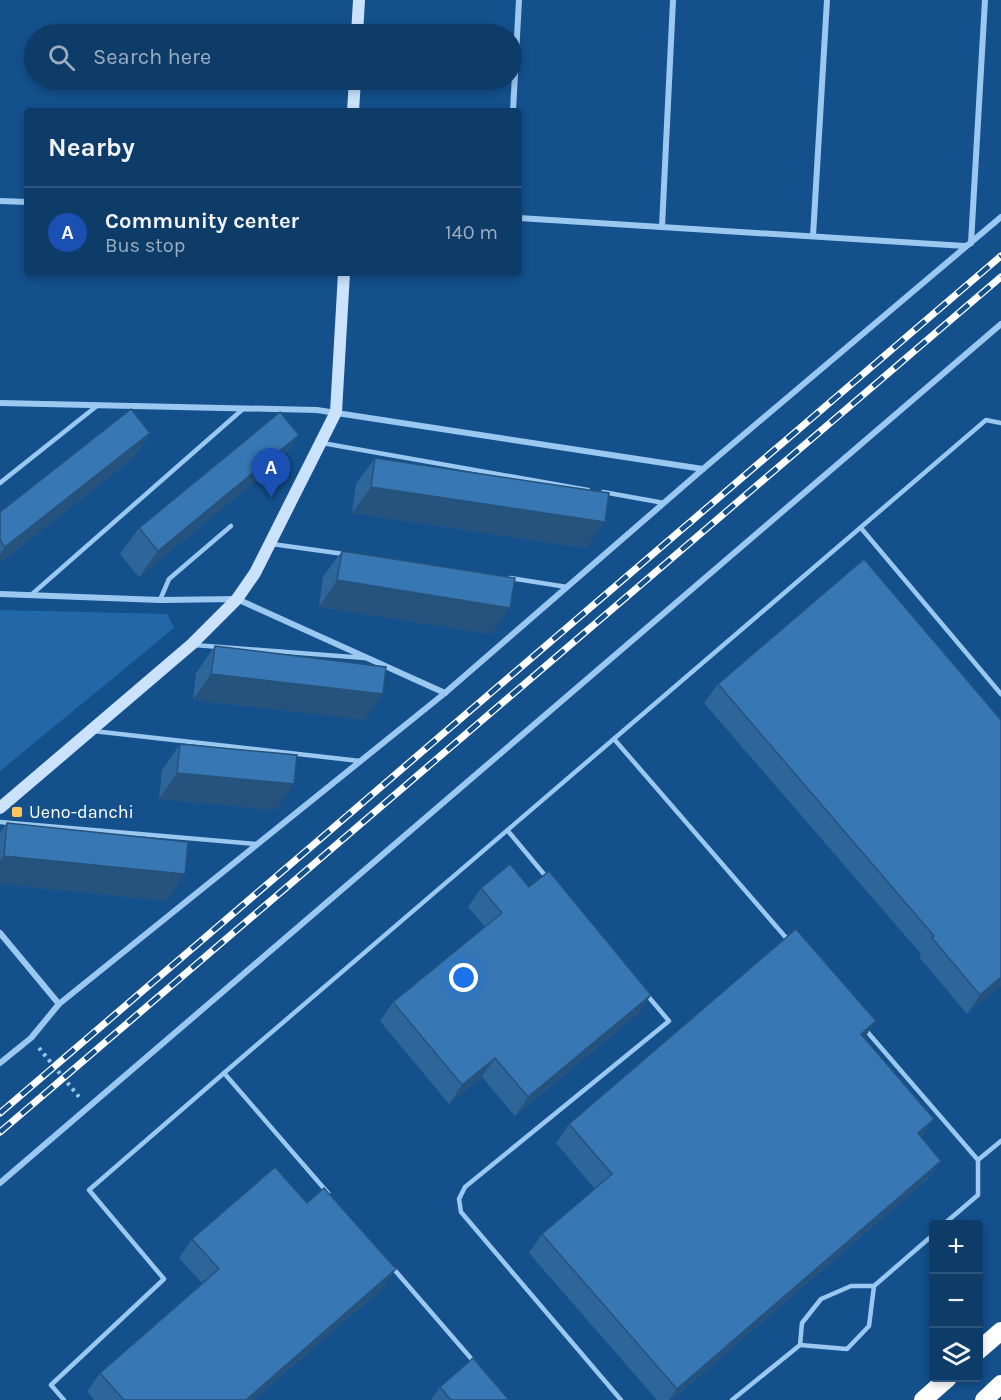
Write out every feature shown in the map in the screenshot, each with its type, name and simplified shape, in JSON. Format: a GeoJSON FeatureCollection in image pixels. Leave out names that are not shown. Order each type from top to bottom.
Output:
{"type":"FeatureCollection","features":[{"type":"Feature","properties":{"kind":"highway"},"geometry":{"type":"LineString","coordinates":[[983,1347],[1001,1331]]}},
{"type":"Feature","properties":{"kind":"highway"},"geometry":{"type":"LineString","coordinates":[[923,1400],[943,1382]]}},
{"type":"Feature","properties":{"kind":"highway"},"geometry":{"type":"LineString","coordinates":[[984,1400],[1001,1384]]}},
{"type":"Feature","properties":{"kind":"street"},"geometry":{"type":"LineString","coordinates":[[358,24],[359,0]]}},
{"type":"Feature","properties":{"kind":"street"},"geometry":{"type":"LineString","coordinates":[[518,24],[519,0]]}},
{"type":"Feature","properties":{"kind":"street"},"geometry":{"type":"LineString","coordinates":[[662,227],[673,0]]}},
{"type":"Feature","properties":{"kind":"street"},"geometry":{"type":"LineString","coordinates":[[813,236],[827,0]]}},
{"type":"Feature","properties":{"kind":"street"},"geometry":{"type":"LineString","coordinates":[[971,243],[985,0]]}},
{"type":"Feature","properties":{"kind":"street"},"geometry":{"type":"LineString","coordinates":[[353,108],[354,90]]}},
{"type":"Feature","properties":{"kind":"street"},"geometry":{"type":"LineString","coordinates":[[513,108],[514,90]]}},
{"type":"Feature","properties":{"kind":"street"},"geometry":{"type":"LineString","coordinates":[[0,201],[24,202]]}},
{"type":"Feature","properties":{"kind":"street"},"geometry":{"type":"LineString","coordinates":[[0,1064],[31,1038],[59,1004],[445,693],[703,469],[1001,217]]}},
{"type":"Feature","properties":{"kind":"street"},"geometry":{"type":"LineString","coordinates":[[522,218],[964,246],[971,243]]}},
{"type":"Feature","properties":{"kind":"street"},"geometry":{"type":"LineString","coordinates":[[0,808],[192,644],[237,599],[255,573],[336,412],[344,276]]}},
{"type":"Feature","properties":{"kind":"street"},"geometry":{"type":"LineString","coordinates":[[0,1183],[1001,324]]}},
{"type":"Feature","properties":{"kind":"street"},"geometry":{"type":"LineString","coordinates":[[0,403],[336,412],[703,469]]}},
{"type":"Feature","properties":{"kind":"street"},"geometry":{"type":"LineString","coordinates":[[0,594],[160,600],[237,599],[445,693]]}},
{"type":"Feature","properties":{"kind":"street"},"geometry":{"type":"LineString","coordinates":[[0,933],[59,1004]]}},
{"type":"Feature","properties":{"kind":"lane"},"geometry":{"type":"LineString","coordinates":[[0,483],[98,405]]}},
{"type":"Feature","properties":{"kind":"lane"},"geometry":{"type":"LineString","coordinates":[[31,595],[243,408]]}},
{"type":"Feature","properties":{"kind":"lane"},"geometry":{"type":"LineString","coordinates":[[64,1400],[51,1385],[164,1279],[89,1190],[986,420],[1001,423]]}},
{"type":"Feature","properties":{"kind":"lane"},"geometry":{"type":"LineString","coordinates":[[319,443],[664,503]]}},
{"type":"Feature","properties":{"kind":"lane"},"geometry":{"type":"LineString","coordinates":[[160,600],[169,579],[231,526]]}},
{"type":"Feature","properties":{"kind":"lane"},"geometry":{"type":"LineString","coordinates":[[861,528],[1001,694]]}},
{"type":"Feature","properties":{"kind":"lane"},"geometry":{"type":"LineString","coordinates":[[270,543],[350,555]]}},
{"type":"Feature","properties":{"kind":"lane"},"geometry":{"type":"LineString","coordinates":[[499,577],[568,587]]}},
{"type":"Feature","properties":{"kind":"lane"},"geometry":{"type":"LineString","coordinates":[[192,644],[369,659]]}},
{"type":"Feature","properties":{"kind":"lane"},"geometry":{"type":"LineString","coordinates":[[90,730],[360,761]]}},
{"type":"Feature","properties":{"kind":"lane"},"geometry":{"type":"LineString","coordinates":[[614,739],[792,945]]}},
{"type":"Feature","properties":{"kind":"lane"},"geometry":{"type":"LineString","coordinates":[[0,822],[258,844]]}},
{"type":"Feature","properties":{"kind":"lane"},"geometry":{"type":"LineString","coordinates":[[508,831],[554,885]]}},
{"type":"Feature","properties":{"kind":"lane"},"geometry":{"type":"LineString","coordinates":[[621,1400],[461,1212],[459,1199],[465,1187],[669,1021],[646,994]]}},
{"type":"Feature","properties":{"kind":"lane"},"geometry":{"type":"LineString","coordinates":[[862,1026],[978,1160],[978,1195],[949,1220]]}},
{"type":"Feature","properties":{"kind":"lane"},"geometry":{"type":"LineString","coordinates":[[224,1073],[334,1200]]}},
{"type":"Feature","properties":{"kind":"lane"},"geometry":{"type":"LineString","coordinates":[[978,1160],[1001,1141]]}},
{"type":"Feature","properties":{"kind":"lane"},"geometry":{"type":"LineString","coordinates":[[801,1345],[802,1323],[821,1299],[851,1286],[874,1286],[929,1238]]}},
{"type":"Feature","properties":{"kind":"lane"},"geometry":{"type":"LineString","coordinates":[[389,1264],[476,1364]]}},
{"type":"Feature","properties":{"kind":"lane"},"geometry":{"type":"LineString","coordinates":[[732,1400],[801,1345],[847,1349],[869,1326],[874,1286]]}},
{"type":"Feature","properties":{"kind":"path"},"geometry":{"type":"LineString","coordinates":[[31,1038],[87,1108]]}},
{"type":"Feature","properties":{"kind":"shaded area"},"geometry":{"type":"Polygon","coordinates":[[[0,610],[167,614],[174,628],[0,771],[0,610]]]}},
{"type":"Feature","properties":{"kind":"building"},"geometry":{"type":"Polygon","coordinates":[[[131,409],[150,433],[5,547],[0,540],[0,512],[131,409]]]}},
{"type":"Feature","properties":{"kind":"building"},"geometry":{"type":"Polygon","coordinates":[[[280,412],[299,435],[158,551],[139,528],[280,412]]]}},
{"type":"Feature","properties":{"kind":"building"},"geometry":{"type":"Polygon","coordinates":[[[375,458],[609,493],[605,522],[371,487],[375,458]]]}},
{"type":"Feature","properties":{"kind":"building"},"geometry":{"type":"Polygon","coordinates":[[[342,551],[515,578],[510,608],[337,580],[342,551]]]}},
{"type":"Feature","properties":{"kind":"building"},"geometry":{"type":"Polygon","coordinates":[[[864,559],[1001,720],[1001,977],[980,995],[932,938],[934,936],[718,684],[864,559]]]}},
{"type":"Feature","properties":{"kind":"building"},"geometry":{"type":"Polygon","coordinates":[[[215,646],[386,667],[383,694],[211,674],[215,646]]]}},
{"type":"Feature","properties":{"kind":"building"},"geometry":{"type":"Polygon","coordinates":[[[180,744],[297,755],[294,784],[177,773],[180,744]]]}},
{"type":"Feature","properties":{"kind":"building"},"geometry":{"type":"Polygon","coordinates":[[[7,823],[188,842],[185,874],[4,856],[7,823]]]}},
{"type":"Feature","properties":{"kind":"building"},"geometry":{"type":"Polygon","coordinates":[[[510,864],[529,887],[549,871],[651,995],[528,1097],[495,1058],[462,1085],[393,1002],[502,913],[481,888],[510,864]]]}},
{"type":"Feature","properties":{"kind":"building"},"geometry":{"type":"Polygon","coordinates":[[[796,929],[876,1021],[861,1034],[934,1119],[918,1133],[941,1161],[677,1389],[542,1234],[612,1174],[569,1124],[796,929]]]}},
{"type":"Feature","properties":{"kind":"building"},"geometry":{"type":"Polygon","coordinates":[[[275,1167],[307,1203],[324,1188],[396,1269],[246,1400],[124,1400],[100,1373],[219,1269],[192,1239],[275,1167]]]}},
{"type":"Feature","properties":{"kind":"building"},"geometry":{"type":"Polygon","coordinates":[[[473,1358],[509,1400],[451,1400],[440,1387],[473,1358]]]}},
{"type":"Feature","properties":{"kind":"railway"},"geometry":{"type":"LineString","coordinates":[[0,1113],[1001,256]]}},
{"type":"Feature","properties":{"kind":"railway"},"geometry":{"type":"LineString","coordinates":[[0,1132],[1001,277]]}},
{"type":"Feature","properties":{"kind":"place","name":"Community center"},"geometry":{"type":"Point","coordinates":[271,498]}},
{"type":"Feature","properties":{"kind":"place","name":"Ueno-danchi"},"geometry":{"type":"Point","coordinates":[17,812]}}]}
